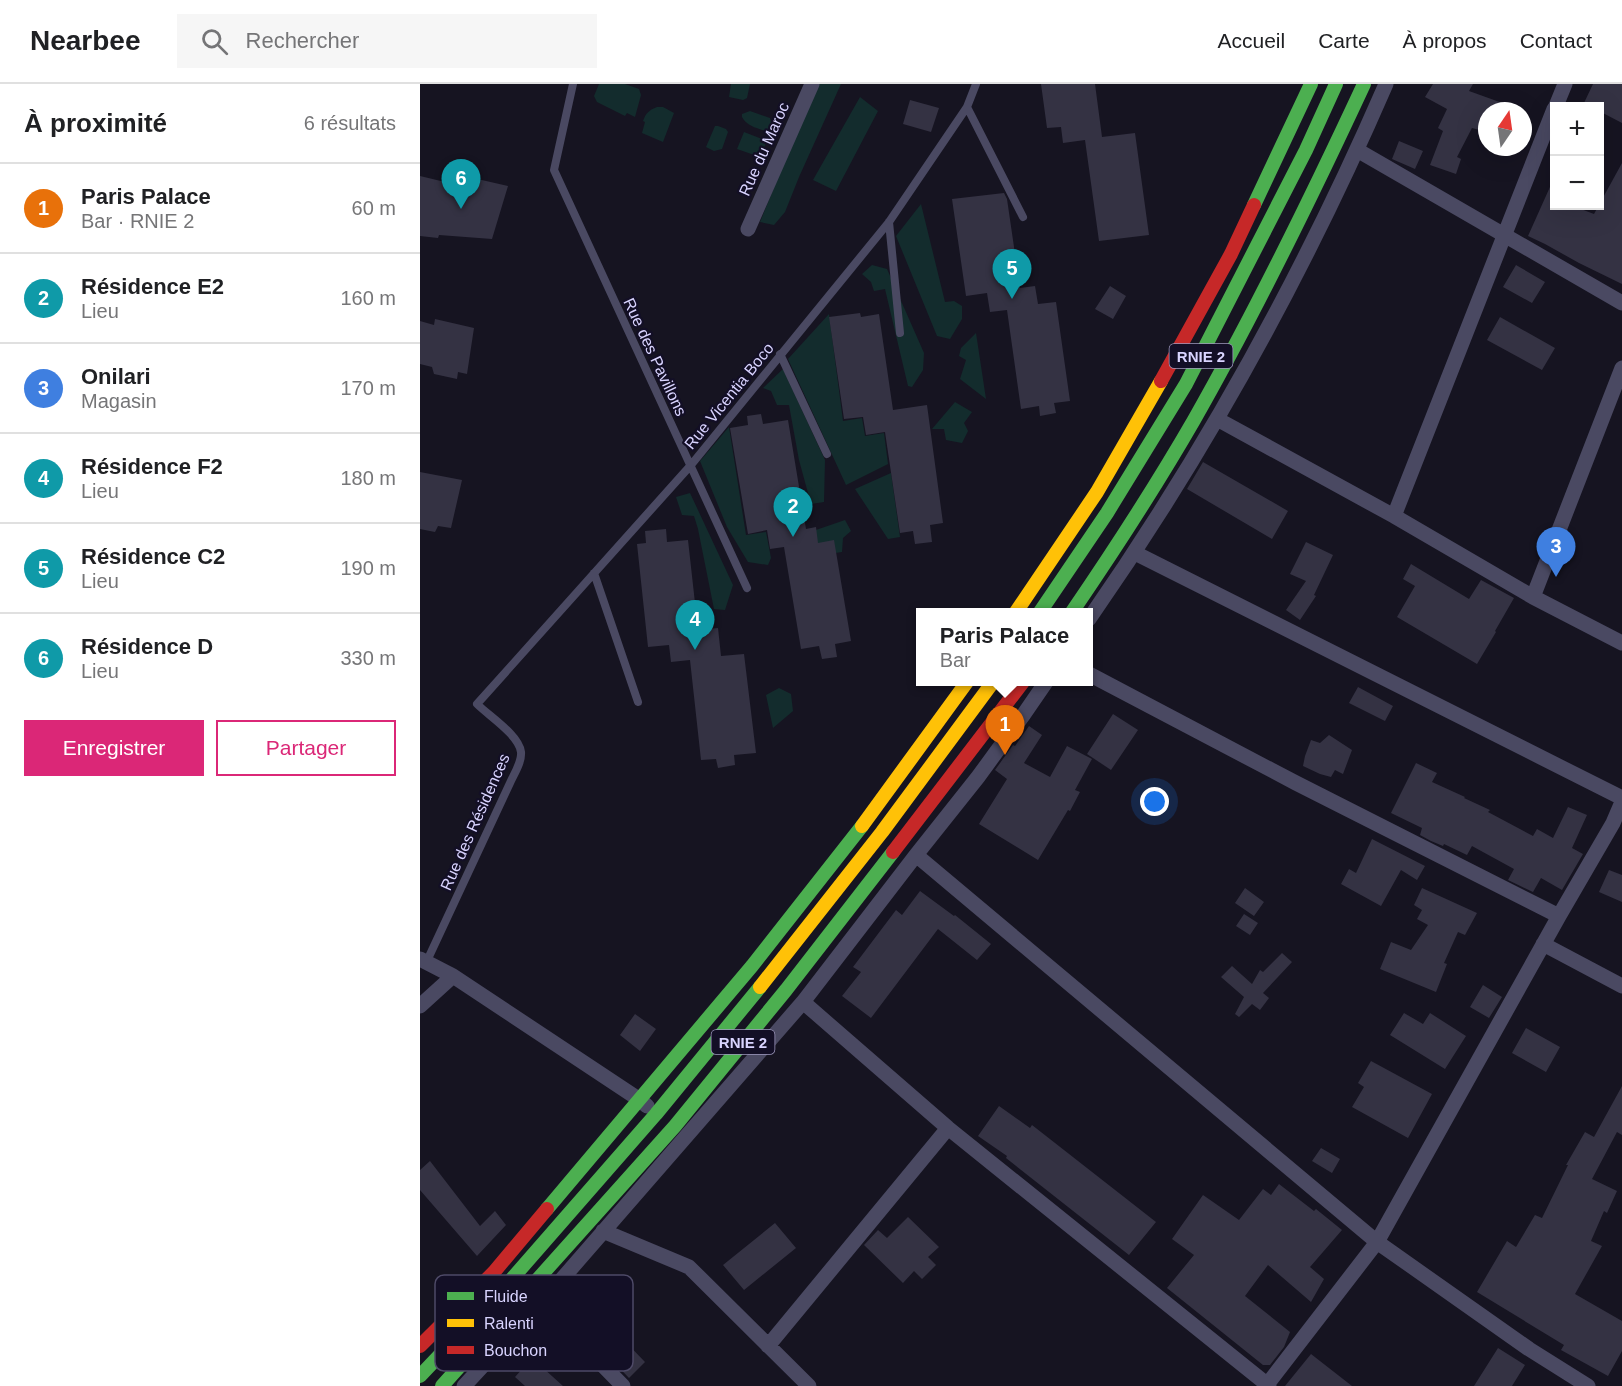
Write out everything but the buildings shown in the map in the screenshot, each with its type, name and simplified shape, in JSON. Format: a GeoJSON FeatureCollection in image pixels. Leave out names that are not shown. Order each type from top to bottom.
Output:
{"type":"FeatureCollection","features":[{"type":"Feature","properties":{"kind":"main road"},"geometry":{"type":"LineString","coordinates":[[1019,608],[1097,492],[1166,374],[1232,254],[1311,84]]}},
{"type":"Feature","properties":{"kind":"main road","name":"RNIE 2"},"geometry":{"type":"LineString","coordinates":[[1043,608],[1107,513],[1186,384],[1301,160],[1336,84]]}},
{"type":"Feature","properties":{"kind":"main road","name":"RNIE 2"},"geometry":{"type":"LineString","coordinates":[[1075,608],[1136,515],[1205,403],[1272,276],[1364,84]]}},
{"type":"Feature","properties":{"kind":"main road"},"geometry":{"type":"LineString","coordinates":[[491,1275],[753,966],[859,830],[963,686]]}},
{"type":"Feature","properties":{"kind":"main road","name":"RNIE 2"},"geometry":{"type":"LineString","coordinates":[[515,1275],[656,1114],[768,977],[875,842],[989,686]]}},
{"type":"Feature","properties":{"kind":"main road","name":"RNIE 2"},"geometry":{"type":"LineString","coordinates":[[541,1275],[675,1126],[786,990],[1020,686]]}},
{"type":"Feature","properties":{"kind":"main road"},"geometry":{"type":"LineString","coordinates":[[420,1346],[435,1331]]}},
{"type":"Feature","properties":{"kind":"main road","name":"RNIE 2"},"geometry":{"type":"LineString","coordinates":[[420,1376],[435,1360]]}},
{"type":"Feature","properties":{"kind":"main road","name":"RNIE 2"},"geometry":{"type":"LineString","coordinates":[[442,1386],[455,1371]]}},
{"type":"Feature","properties":{"kind":"street","name":"Rue du Maroc"},"geometry":{"type":"LineString","coordinates":[[748,229],[812,84]]}},
{"type":"Feature","properties":{"kind":"street"},"geometry":{"type":"LineString","coordinates":[[1093,613],[1135,553],[1217,419],[1290,287],[1357,150],[1386,84]]}},
{"type":"Feature","properties":{"kind":"street"},"geometry":{"type":"LineString","coordinates":[[1558,102],[1565,84]]}},
{"type":"Feature","properties":{"kind":"street"},"geometry":{"type":"LineString","coordinates":[[1394,516],[1550,121]]}},
{"type":"Feature","properties":{"kind":"street"},"geometry":{"type":"LineString","coordinates":[[1357,150],[1622,303]]}},
{"type":"Feature","properties":{"kind":"street"},"geometry":{"type":"LineString","coordinates":[[1533,597],[1622,368]]}},
{"type":"Feature","properties":{"kind":"street"},"geometry":{"type":"LineString","coordinates":[[1217,419],[1394,516],[1533,597],[1622,643]]}},
{"type":"Feature","properties":{"kind":"street"},"geometry":{"type":"LineString","coordinates":[[803,1002],[948,1128],[1268,1385],[1377,1242],[1613,823],[1622,800],[1135,553]]}},
{"type":"Feature","properties":{"kind":"street"},"geometry":{"type":"LineString","coordinates":[[1093,676],[1306,788],[1559,916]]}},
{"type":"Feature","properties":{"kind":"street"},"geometry":{"type":"LineString","coordinates":[[565,1275],[803,1002],[915,855],[978,777],[1043,686]]}},
{"type":"Feature","properties":{"kind":"street"},"geometry":{"type":"LineString","coordinates":[[915,855],[1377,1242],[1528,1349],[1588,1386]]}},
{"type":"Feature","properties":{"kind":"street"},"geometry":{"type":"LineString","coordinates":[[1543,944],[1622,986]]}},
{"type":"Feature","properties":{"kind":"street"},"geometry":{"type":"LineString","coordinates":[[423,961],[453,976],[640,1100],[656,1114]]}},
{"type":"Feature","properties":{"kind":"street"},"geometry":{"type":"LineString","coordinates":[[420,1006],[453,976]]}},
{"type":"Feature","properties":{"kind":"street"},"geometry":{"type":"LineString","coordinates":[[768,1346],[948,1128]]}},
{"type":"Feature","properties":{"kind":"street"},"geometry":{"type":"LineString","coordinates":[[603,1231],[689,1267],[809,1386]]}},
{"type":"Feature","properties":{"kind":"street"},"geometry":{"type":"LineString","coordinates":[[464,1386],[478,1371]]}},
{"type":"Feature","properties":{"kind":"street"},"geometry":{"type":"LineString","coordinates":[[609,1371],[623,1386]]}},
{"type":"Feature","properties":{"kind":"lane","name":"Rue des Pavillons"},"geometry":{"type":"LineString","coordinates":[[573,84],[554,170],[747,588]]}},
{"type":"Feature","properties":{"kind":"lane","name":"Rue Vicentia Boco"},"geometry":{"type":"LineString","coordinates":[[477,704],[691,465],[889,222],[967,107],[976,84]]}},
{"type":"Feature","properties":{"kind":"lane"},"geometry":{"type":"LineString","coordinates":[[967,107],[1023,217]]}},
{"type":"Feature","properties":{"kind":"lane"},"geometry":{"type":"LineString","coordinates":[[889,222],[900,333]]}},
{"type":"Feature","properties":{"kind":"lane"},"geometry":{"type":"LineString","coordinates":[[780,354],[827,454]]}},
{"type":"Feature","properties":{"kind":"lane"},"geometry":{"type":"LineString","coordinates":[[594,573],[639,702]]}},
{"type":"Feature","properties":{"kind":"lane","name":"Rue des Résidences"},"geometry":{"type":"LineString","coordinates":[[423,961],[519,763],[521,753],[518,742],[477,704]]}},
{"type":"Feature","properties":{"kind":"green space"},"geometry":{"type":"Polygon","coordinates":[[[599,84],[625,84],[639,89],[641,95],[635,117],[627,113],[625,116],[597,102],[594,96],[599,84]]]}},
{"type":"Feature","properties":{"kind":"green space"},"geometry":{"type":"Polygon","coordinates":[[[731,84],[750,84],[747,98],[743,100],[729,97],[731,84]]]}},
{"type":"Feature","properties":{"kind":"green space"},"geometry":{"type":"Polygon","coordinates":[[[816,84],[841,84],[785,212],[774,225],[760,222],[816,84]]]}},
{"type":"Feature","properties":{"kind":"green space"},"geometry":{"type":"Polygon","coordinates":[[[860,97],[878,111],[836,191],[813,180],[860,97]]]}},
{"type":"Feature","properties":{"kind":"green space"},"geometry":{"type":"Polygon","coordinates":[[[657,107],[663,107],[674,113],[663,142],[642,133],[645,116],[657,107]]]}},
{"type":"Feature","properties":{"kind":"green space"},"geometry":{"type":"Polygon","coordinates":[[[750,111],[770,118],[771,125],[768,130],[755,128],[744,120],[742,114],[750,111]]]}},
{"type":"Feature","properties":{"kind":"green space"},"geometry":{"type":"Polygon","coordinates":[[[715,126],[726,129],[728,132],[722,149],[714,151],[706,147],[715,126]]]}},
{"type":"Feature","properties":{"kind":"green space"},"geometry":{"type":"Polygon","coordinates":[[[744,132],[767,141],[760,157],[737,149],[744,132]]]}},
{"type":"Feature","properties":{"kind":"green space"},"geometry":{"type":"Polygon","coordinates":[[[921,204],[945,302],[954,301],[962,306],[962,319],[950,339],[937,336],[896,236],[921,204]]]}},
{"type":"Feature","properties":{"kind":"green space"},"geometry":{"type":"Polygon","coordinates":[[[872,265],[887,269],[924,353],[923,370],[912,387],[908,386],[885,289],[874,291],[871,282],[862,274],[872,265]]]}},
{"type":"Feature","properties":{"kind":"green space"},"geometry":{"type":"Polygon","coordinates":[[[829,314],[843,421],[862,418],[865,436],[884,433],[888,464],[846,485],[788,359],[829,314]]]}},
{"type":"Feature","properties":{"kind":"green space"},"geometry":{"type":"Polygon","coordinates":[[[976,333],[986,399],[960,379],[966,360],[959,356],[961,348],[976,333]]]}},
{"type":"Feature","properties":{"kind":"green space"},"geometry":{"type":"Polygon","coordinates":[[[783,369],[825,460],[824,502],[811,504],[799,460],[789,405],[777,405],[771,391],[763,388],[783,369]]]}},
{"type":"Feature","properties":{"kind":"green space"},"geometry":{"type":"Polygon","coordinates":[[[955,402],[972,412],[964,423],[968,431],[962,443],[946,440],[944,429],[932,429],[955,402]]]}},
{"type":"Feature","properties":{"kind":"green space"},"geometry":{"type":"Polygon","coordinates":[[[729,427],[746,535],[766,532],[771,558],[768,565],[748,562],[727,527],[700,461],[729,427]]]}},
{"type":"Feature","properties":{"kind":"green space"},"geometry":{"type":"Polygon","coordinates":[[[891,473],[900,537],[888,539],[855,489],[891,473]]]}},
{"type":"Feature","properties":{"kind":"green space"},"geometry":{"type":"Polygon","coordinates":[[[690,493],[733,585],[725,610],[714,609],[694,516],[682,515],[676,497],[690,493]]]}},
{"type":"Feature","properties":{"kind":"green space"},"geometry":{"type":"Polygon","coordinates":[[[845,520],[851,531],[843,538],[842,552],[828,554],[820,552],[813,531],[845,520]]]}},
{"type":"Feature","properties":{"kind":"green space"},"geometry":{"type":"Polygon","coordinates":[[[779,688],[791,694],[793,711],[773,728],[766,695],[779,688]]]}},
{"type":"Feature","properties":{"kind":"traffic: fast"},"geometry":{"type":"LineString","coordinates":[[1254,205],[1311,84]]}},
{"type":"Feature","properties":{"kind":"traffic: fast"},"geometry":{"type":"LineString","coordinates":[[1043,608],[1107,513],[1186,384],[1306,150],[1336,84]]}},
{"type":"Feature","properties":{"kind":"traffic: fast"},"geometry":{"type":"LineString","coordinates":[[1075,608],[1180,445],[1217,379],[1282,254],[1364,84]]}},
{"type":"Feature","properties":{"kind":"traffic: fast"},"geometry":{"type":"LineString","coordinates":[[547,1209],[752,966],[862,826]]}},
{"type":"Feature","properties":{"kind":"traffic: fast"},"geometry":{"type":"LineString","coordinates":[[541,1275],[675,1126],[786,990],[893,852]]}},
{"type":"Feature","properties":{"kind":"traffic: fast"},"geometry":{"type":"LineString","coordinates":[[515,1275],[656,1114],[760,987]]}},
{"type":"Feature","properties":{"kind":"traffic: fast"},"geometry":{"type":"LineString","coordinates":[[420,1376],[435,1360]]}},
{"type":"Feature","properties":{"kind":"traffic: fast"},"geometry":{"type":"LineString","coordinates":[[442,1386],[455,1371]]}},
{"type":"Feature","properties":{"kind":"traffic: slow"},"geometry":{"type":"LineString","coordinates":[[1019,608],[1097,492],[1161,381]]}},
{"type":"Feature","properties":{"kind":"traffic: slow"},"geometry":{"type":"LineString","coordinates":[[862,826],[964,686]]}},
{"type":"Feature","properties":{"kind":"traffic: slow"},"geometry":{"type":"LineString","coordinates":[[760,987],[882,832],[990,686]]}},
{"type":"Feature","properties":{"kind":"traffic: jam"},"geometry":{"type":"LineString","coordinates":[[1161,381],[1231,254],[1254,205]]}},
{"type":"Feature","properties":{"kind":"traffic: jam"},"geometry":{"type":"LineString","coordinates":[[893,852],[1020,686]]}},
{"type":"Feature","properties":{"kind":"traffic: jam"},"geometry":{"type":"LineString","coordinates":[[491,1275],[547,1209]]}},
{"type":"Feature","properties":{"kind":"traffic: jam"},"geometry":{"type":"LineString","coordinates":[[420,1346],[435,1331]]}},
{"type":"Feature","properties":{"kind":"place","name":"Résidence D"},"geometry":{"type":"Point","coordinates":[461,209]}},
{"type":"Feature","properties":{"kind":"place","name":"Résidence C2"},"geometry":{"type":"Point","coordinates":[1012,299]}},
{"type":"Feature","properties":{"kind":"place","name":"Résidence E2"},"geometry":{"type":"Point","coordinates":[793,537]}},
{"type":"Feature","properties":{"kind":"place","name":"Onilari"},"geometry":{"type":"Point","coordinates":[1556,577]}},
{"type":"Feature","properties":{"kind":"place","name":"Résidence F2"},"geometry":{"type":"Point","coordinates":[695,650]}},
{"type":"Feature","properties":{"kind":"place","name":"Paris Palace"},"geometry":{"type":"Point","coordinates":[1005,755]}}]}
